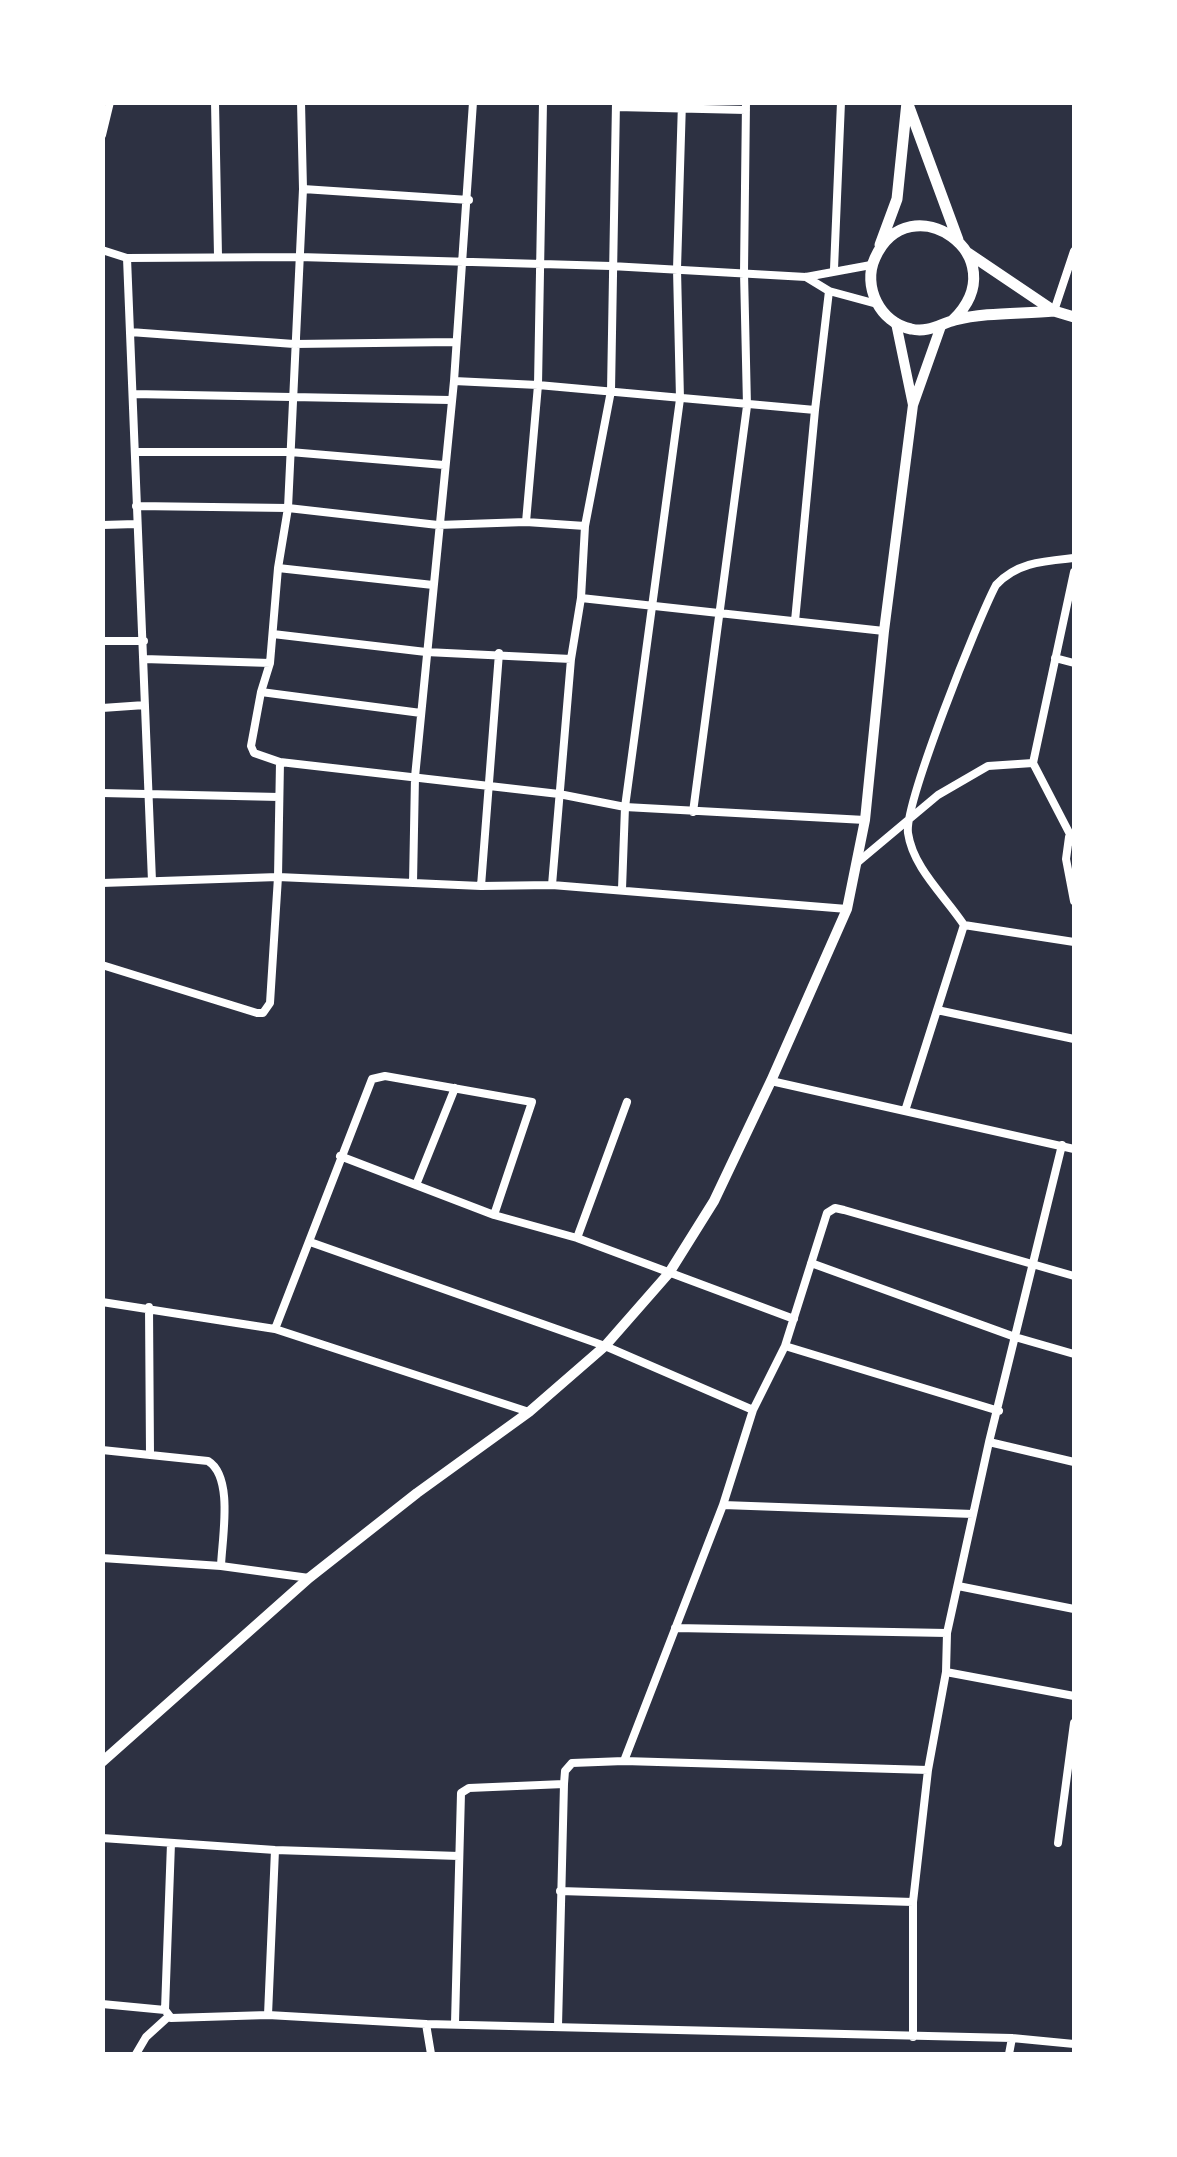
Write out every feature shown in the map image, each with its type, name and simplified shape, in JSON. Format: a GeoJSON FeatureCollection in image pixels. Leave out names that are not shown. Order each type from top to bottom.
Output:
{"type":"FeatureCollection","features":[{"type":"Feature","properties":{"kind":"main road"},"geometry":{"type":"LineString","coordinates":[[907,103],[958,240]]}},
{"type":"Feature","properties":{"kind":"main road"},"geometry":{"type":"LineString","coordinates":[[907,103],[897,199],[871,265],[870,285],[877,304],[896,324],[911,329],[1054,311]]}},
{"type":"Feature","properties":{"kind":"main road"},"geometry":{"type":"LineString","coordinates":[[879,248],[892,235],[908,228],[944,230],[968,253],[1054,311],[1074,317]]}},
{"type":"Feature","properties":{"kind":"main road"},"geometry":{"type":"LineString","coordinates":[[947,323],[972,293],[974,272],[968,253]]}},
{"type":"Feature","properties":{"kind":"street"},"geometry":{"type":"LineString","coordinates":[[102,135],[110,102]]}},
{"type":"Feature","properties":{"kind":"street"},"geometry":{"type":"LineString","coordinates":[[216,102],[218,256]]}},
{"type":"Feature","properties":{"kind":"street"},"geometry":{"type":"LineString","coordinates":[[300,102],[303,189],[288,508],[278,568],[270,663],[252,750],[280,762],[558,794],[625,806],[865,820]]}},
{"type":"Feature","properties":{"kind":"street"},"geometry":{"type":"LineString","coordinates":[[413,882],[414,777],[454,381],[473,102]]}},
{"type":"Feature","properties":{"kind":"street"},"geometry":{"type":"LineString","coordinates":[[526,522],[538,385],[543,102]]}},
{"type":"Feature","properties":{"kind":"street"},"geometry":{"type":"LineString","coordinates":[[834,270],[841,102]]}},
{"type":"Feature","properties":{"kind":"street"},"geometry":{"type":"LineString","coordinates":[[552,885],[572,659],[582,598],[585,526],[611,392],[616,105],[746,106],[747,406],[693,812]]}},
{"type":"Feature","properties":{"kind":"street"},"geometry":{"type":"LineString","coordinates":[[622,889],[625,806],[680,399],[682,106]]}},
{"type":"Feature","properties":{"kind":"street"},"geometry":{"type":"LineString","coordinates":[[303,189],[468,200]]}},
{"type":"Feature","properties":{"kind":"street"},"geometry":{"type":"LineString","coordinates":[[102,250],[127,258],[299,257],[611,266],[806,277],[871,265]]}},
{"type":"Feature","properties":{"kind":"street"},"geometry":{"type":"LineString","coordinates":[[1054,311],[1074,251]]}},
{"type":"Feature","properties":{"kind":"street"},"geometry":{"type":"LineString","coordinates":[[127,258],[152,881]]}},
{"type":"Feature","properties":{"kind":"street"},"geometry":{"type":"LineString","coordinates":[[806,277],[829,291],[877,304]]}},
{"type":"Feature","properties":{"kind":"street"},"geometry":{"type":"LineString","coordinates":[[795,621],[829,291]]}},
{"type":"Feature","properties":{"kind":"street"},"geometry":{"type":"LineString","coordinates":[[102,1762],[308,1578],[416,1493],[530,1412],[605,1346],[669,1273],[714,1201],[772,1081],[846,910],[865,820],[913,406],[947,323]]}},
{"type":"Feature","properties":{"kind":"street"},"geometry":{"type":"LineString","coordinates":[[896,324],[913,406]]}},
{"type":"Feature","properties":{"kind":"street"},"geometry":{"type":"LineString","coordinates":[[130,332],[294,344],[455,342]]}},
{"type":"Feature","properties":{"kind":"street"},"geometry":{"type":"LineString","coordinates":[[454,381],[815,410]]}},
{"type":"Feature","properties":{"kind":"street"},"geometry":{"type":"LineString","coordinates":[[132,394],[450,400]]}},
{"type":"Feature","properties":{"kind":"street"},"geometry":{"type":"LineString","coordinates":[[135,452],[290,452],[444,464]]}},
{"type":"Feature","properties":{"kind":"street"},"geometry":{"type":"LineString","coordinates":[[136,506],[288,508],[438,525],[526,522],[585,526]]}},
{"type":"Feature","properties":{"kind":"street"},"geometry":{"type":"LineString","coordinates":[[102,525],[136,524]]}},
{"type":"Feature","properties":{"kind":"street"},"geometry":{"type":"LineString","coordinates":[[1074,558],[1025,565],[1008,572],[996,585],[944,715],[908,822],[914,858],[964,925],[1074,942]]}},
{"type":"Feature","properties":{"kind":"street"},"geometry":{"type":"LineString","coordinates":[[278,568],[432,584]]}},
{"type":"Feature","properties":{"kind":"street"},"geometry":{"type":"LineString","coordinates":[[1074,572],[1033,763],[1072,839],[1066,858],[1074,902]]}},
{"type":"Feature","properties":{"kind":"street"},"geometry":{"type":"LineString","coordinates":[[582,598],[884,631]]}},
{"type":"Feature","properties":{"kind":"street"},"geometry":{"type":"LineString","coordinates":[[273,634],[426,652],[572,659]]}},
{"type":"Feature","properties":{"kind":"street"},"geometry":{"type":"LineString","coordinates":[[102,641],[144,642]]}},
{"type":"Feature","properties":{"kind":"street"},"geometry":{"type":"LineString","coordinates":[[481,886],[499,653]]}},
{"type":"Feature","properties":{"kind":"street"},"geometry":{"type":"LineString","coordinates":[[1055,658],[1074,663]]}},
{"type":"Feature","properties":{"kind":"street"},"geometry":{"type":"LineString","coordinates":[[144,659],[270,663]]}},
{"type":"Feature","properties":{"kind":"street"},"geometry":{"type":"LineString","coordinates":[[261,692],[420,713]]}},
{"type":"Feature","properties":{"kind":"street"},"geometry":{"type":"LineString","coordinates":[[102,708],[145,705]]}},
{"type":"Feature","properties":{"kind":"street"},"geometry":{"type":"LineString","coordinates":[[102,965],[263,1013],[270,1004],[280,762]]}},
{"type":"Feature","properties":{"kind":"street"},"geometry":{"type":"LineString","coordinates":[[858,862],[938,795],[988,766],[1033,763]]}},
{"type":"Feature","properties":{"kind":"street"},"geometry":{"type":"LineString","coordinates":[[102,794],[279,797]]}},
{"type":"Feature","properties":{"kind":"street"},"geometry":{"type":"LineString","coordinates":[[102,883],[278,877],[481,886],[552,885],[846,910]]}},
{"type":"Feature","properties":{"kind":"street"},"geometry":{"type":"LineString","coordinates":[[905,1111],[964,925]]}},
{"type":"Feature","properties":{"kind":"street"},"geometry":{"type":"LineString","coordinates":[[936,1010],[1074,1039]]}},
{"type":"Feature","properties":{"kind":"street"},"geometry":{"type":"LineString","coordinates":[[275,1329],[372,1078],[385,1076],[527,1100],[534,1105],[494,1214]]}},
{"type":"Feature","properties":{"kind":"street"},"geometry":{"type":"LineString","coordinates":[[772,1081],[1074,1148]]}},
{"type":"Feature","properties":{"kind":"street"},"geometry":{"type":"LineString","coordinates":[[416,1185],[455,1088]]}},
{"type":"Feature","properties":{"kind":"street"},"geometry":{"type":"LineString","coordinates":[[577,1238],[627,1102]]}},
{"type":"Feature","properties":{"kind":"street"},"geometry":{"type":"LineString","coordinates":[[913,2037],[913,1902],[928,1770],[946,1672],[947,1633],[989,1442],[1062,1146]]}},
{"type":"Feature","properties":{"kind":"street"},"geometry":{"type":"LineString","coordinates":[[340,1156],[794,1319]]}},
{"type":"Feature","properties":{"kind":"street"},"geometry":{"type":"LineString","coordinates":[[624,1761],[724,1505],[753,1410],[785,1346],[827,1212],[835,1208],[1074,1276]]}},
{"type":"Feature","properties":{"kind":"street"},"geometry":{"type":"LineString","coordinates":[[310,1242],[605,1346],[753,1410]]}},
{"type":"Feature","properties":{"kind":"street"},"geometry":{"type":"LineString","coordinates":[[811,1263],[1015,1337],[1074,1354]]}},
{"type":"Feature","properties":{"kind":"street"},"geometry":{"type":"LineString","coordinates":[[102,1302],[275,1329],[530,1412]]}},
{"type":"Feature","properties":{"kind":"street"},"geometry":{"type":"LineString","coordinates":[[150,1307],[150,1454]]}},
{"type":"Feature","properties":{"kind":"street"},"geometry":{"type":"LineString","coordinates":[[785,1346],[999,1411]]}},
{"type":"Feature","properties":{"kind":"street"},"geometry":{"type":"LineString","coordinates":[[989,1442],[1074,1462]]}},
{"type":"Feature","properties":{"kind":"street"},"geometry":{"type":"LineString","coordinates":[[102,1450],[208,1462],[217,1467],[224,1487],[221,1566]]}},
{"type":"Feature","properties":{"kind":"street"},"geometry":{"type":"LineString","coordinates":[[724,1505],[972,1514]]}},
{"type":"Feature","properties":{"kind":"street"},"geometry":{"type":"LineString","coordinates":[[102,1558],[221,1566],[308,1578]]}},
{"type":"Feature","properties":{"kind":"street"},"geometry":{"type":"LineString","coordinates":[[958,1586],[1074,1609]]}},
{"type":"Feature","properties":{"kind":"street"},"geometry":{"type":"LineString","coordinates":[[675,1628],[947,1633]]}},
{"type":"Feature","properties":{"kind":"street"},"geometry":{"type":"LineString","coordinates":[[946,1672],[1074,1696]]}},
{"type":"Feature","properties":{"kind":"street"},"geometry":{"type":"LineString","coordinates":[[1058,1843],[1074,1724]]}},
{"type":"Feature","properties":{"kind":"street"},"geometry":{"type":"LineString","coordinates":[[558,2026],[564,1784],[572,1763],[624,1761],[928,1770]]}},
{"type":"Feature","properties":{"kind":"street"},"geometry":{"type":"LineString","coordinates":[[454,2023],[460,1797],[465,1790],[564,1784]]}},
{"type":"Feature","properties":{"kind":"street"},"geometry":{"type":"LineString","coordinates":[[102,1838],[275,1850],[459,1856]]}},
{"type":"Feature","properties":{"kind":"street"},"geometry":{"type":"LineString","coordinates":[[136,2054],[166,2014],[171,1843]]}},
{"type":"Feature","properties":{"kind":"street"},"geometry":{"type":"LineString","coordinates":[[268,2016],[275,1850]]}},
{"type":"Feature","properties":{"kind":"street"},"geometry":{"type":"LineString","coordinates":[[560,1891],[913,1902]]}},
{"type":"Feature","properties":{"kind":"street"},"geometry":{"type":"LineString","coordinates":[[102,2004],[166,2014],[1012,2038],[1074,2044]]}},
{"type":"Feature","properties":{"kind":"street"},"geometry":{"type":"LineString","coordinates":[[426,2024],[431,2054]]}},
{"type":"Feature","properties":{"kind":"street"},"geometry":{"type":"LineString","coordinates":[[1009,2054],[1012,2038]]}}]}
